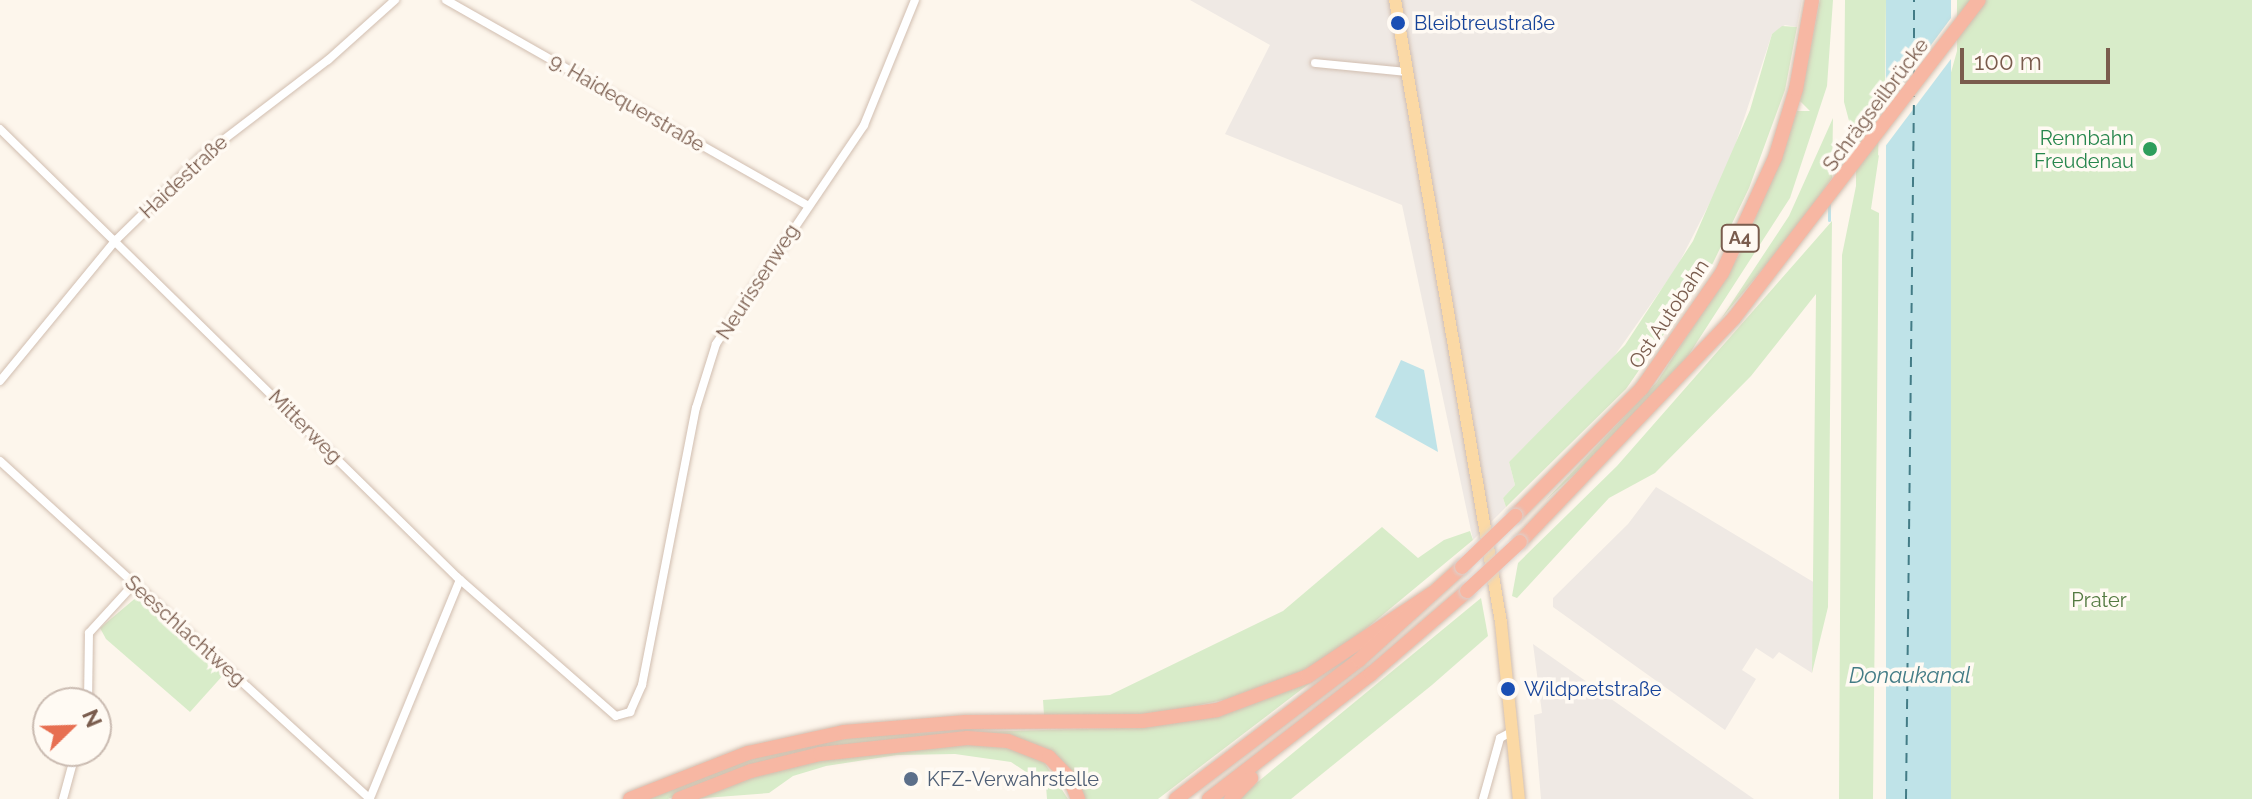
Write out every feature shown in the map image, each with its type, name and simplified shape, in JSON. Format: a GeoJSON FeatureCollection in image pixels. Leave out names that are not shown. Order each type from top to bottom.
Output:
{"type":"FeatureCollection","features":[{"type":"Feature","properties":{"kind":"highway","name":"Ost Autobahn"},"geometry":{"type":"LineString","coordinates":[[1431,594],[1515,516],[1642,388],[1722,273],[1775,158],[1796,89],[1812,0]]}},
{"type":"Feature","properties":{"kind":"highway","name":"Schrägseilbrücke"},"geometry":{"type":"LineString","coordinates":[[1294,736],[1467,591],[1520,542],[1656,404],[1804,232],[1979,0]]}},
{"type":"Feature","properties":{"kind":"highway"},"geometry":{"type":"LineString","coordinates":[[630,799],[748,753],[844,732],[966,722],[1142,721],[1217,710],[1308,676],[1431,594]]}},
{"type":"Feature","properties":{"kind":"highway","name":"A4"},"geometry":{"type":"LineString","coordinates":[[1176,799],[1285,720],[1414,614],[1431,594]]}},
{"type":"Feature","properties":{"kind":"highway"},"geometry":{"type":"LineString","coordinates":[[1231,799],[1294,736]]}},
{"type":"Feature","properties":{"kind":"highway","name":"A4"},"geometry":{"type":"LineString","coordinates":[[1209,799],[1294,736]]}},
{"type":"Feature","properties":{"kind":"highway"},"geometry":{"type":"LineString","coordinates":[[680,799],[751,771],[820,754],[967,738],[1008,741],[1049,757],[1070,779],[1078,799]]}},
{"type":"Feature","properties":{"kind":"main road"},"geometry":{"type":"LineString","coordinates":[[1395,0],[1501,623],[1519,799]]}},
{"type":"Feature","properties":{"kind":"street","name":"Haidestraße"},"geometry":{"type":"LineString","coordinates":[[0,381],[116,240],[201,157],[328,60],[395,0]]}},
{"type":"Feature","properties":{"kind":"street","name":"9. Haidequerstraße"},"geometry":{"type":"LineString","coordinates":[[446,0],[808,206]]}},
{"type":"Feature","properties":{"kind":"street","name":"Neurissenweg"},"geometry":{"type":"LineString","coordinates":[[616,716],[630,712],[642,685],[696,408],[716,344],[864,125],[915,0]]}},
{"type":"Feature","properties":{"kind":"street"},"geometry":{"type":"LineString","coordinates":[[1315,63],[1406,72]]}},
{"type":"Feature","properties":{"kind":"street","name":"Mitterweg"},"geometry":{"type":"LineString","coordinates":[[0,129],[460,580],[616,716]]}},
{"type":"Feature","properties":{"kind":"street","name":"Seeschlachtweg"},"geometry":{"type":"LineString","coordinates":[[0,461],[370,799]]}},
{"type":"Feature","properties":{"kind":"street"},"geometry":{"type":"LineString","coordinates":[[370,799],[460,580]]}},
{"type":"Feature","properties":{"kind":"street"},"geometry":{"type":"LineString","coordinates":[[88,687],[89,633],[133,585]]}},
{"type":"Feature","properties":{"kind":"street"},"geometry":{"type":"LineString","coordinates":[[1483,799],[1500,738],[1513,731]]}},
{"type":"Feature","properties":{"kind":"street"},"geometry":{"type":"LineString","coordinates":[[63,799],[72,767]]}},
{"type":"Feature","properties":{"kind":"shaded area"},"geometry":{"type":"Polygon","coordinates":[[[1190,0],[1802,0],[1797,27],[1785,25],[1772,34],[1728,167],[1677,267],[1608,365],[1509,462],[1515,485],[1503,498],[1506,507],[1473,540],[1402,205],[1225,134],[1270,45],[1190,0]]]}},
{"type":"Feature","properties":{"kind":"shaded area"},"geometry":{"type":"Polygon","coordinates":[[[1656,487],[1815,583],[1812,673],[1779,652],[1773,659],[1756,648],[1742,670],[1756,679],[1725,730],[1553,607],[1553,598],[1628,524],[1656,487]]]}},
{"type":"Feature","properties":{"kind":"shaded area"},"geometry":{"type":"Polygon","coordinates":[[[1533,644],[1754,799],[1541,799],[1534,715],[1542,713],[1533,644]]]}},
{"type":"Feature","properties":{"kind":"green space"},"geometry":{"type":"Polygon","coordinates":[[[1820,0],[1833,0],[1827,86],[1790,198],[1688,356],[1603,448],[1545,501],[1657,382],[1744,247],[1797,111],[1810,111],[1800,101],[1820,0]]]}},
{"type":"Feature","properties":{"kind":"green space"},"geometry":{"type":"Polygon","coordinates":[[[1845,0],[1886,0],[1885,95],[1877,99],[1879,155],[1871,209],[1879,213],[1873,799],[1839,799],[1842,255],[1856,186],[1856,147],[1844,102],[1845,0]]]}},
{"type":"Feature","properties":{"kind":"green space","name":"Prater"},"geometry":{"type":"Polygon","coordinates":[[[1957,0],[2252,0],[2252,799],[1945,799],[1950,76],[1957,51],[1957,0]]]}},
{"type":"Feature","properties":{"kind":"green space"},"geometry":{"type":"Polygon","coordinates":[[[1782,26],[1797,27],[1785,90],[1749,188],[1713,263],[1626,389],[1506,507],[1503,498],[1515,485],[1509,462],[1625,345],[1693,241],[1750,110],[1772,34],[1782,26]]]}},
{"type":"Feature","properties":{"kind":"green space"},"geometry":{"type":"Polygon","coordinates":[[[1833,118],[1832,178],[1797,228],[1721,319],[1789,216],[1833,118]]]}},
{"type":"Feature","properties":{"kind":"green space"},"geometry":{"type":"Polygon","coordinates":[[[1832,221],[1828,607],[1812,673],[1816,294],[1751,376],[1655,473],[1609,498],[1517,598],[1512,596],[1518,563],[1617,466],[1832,221]]]}},
{"type":"Feature","properties":{"kind":"green space"},"geometry":{"type":"Polygon","coordinates":[[[1382,527],[1418,558],[1444,540],[1470,531],[1473,540],[1350,642],[1312,667],[1247,695],[1152,715],[1044,715],[1043,700],[1110,695],[1283,611],[1382,527]]]}},
{"type":"Feature","properties":{"kind":"green space"},"geometry":{"type":"Polygon","coordinates":[[[138,596],[225,673],[190,712],[106,639],[100,628],[138,596]]]}},
{"type":"Feature","properties":{"kind":"green space"},"geometry":{"type":"Polygon","coordinates":[[[1481,598],[1488,636],[1432,685],[1291,799],[1237,799],[1481,598]]]}},
{"type":"Feature","properties":{"kind":"green space"},"geometry":{"type":"Polygon","coordinates":[[[1319,676],[1158,799],[1082,799],[1058,758],[951,735],[870,742],[723,776],[668,799],[643,799],[719,768],[793,748],[869,735],[1118,728],[1225,714],[1319,676]]]}},
{"type":"Feature","properties":{"kind":"green space"},"geometry":{"type":"Polygon","coordinates":[[[969,744],[1014,749],[1044,762],[1068,799],[1047,799],[1046,786],[1034,787],[1032,776],[1011,762],[955,754],[897,755],[826,766],[793,776],[769,793],[691,799],[740,780],[833,757],[969,744]]]}},
{"type":"Feature","properties":{"kind":"water","name":"Donaukanal"},"geometry":{"type":"Polygon","coordinates":[[[1886,0],[1951,0],[1951,799],[1886,799],[1886,0]]]}},
{"type":"Feature","properties":{"kind":"water"},"geometry":{"type":"Polygon","coordinates":[[[1401,360],[1424,370],[1438,452],[1375,417],[1401,360]]]}},
{"type":"Feature","properties":{"kind":"pier"},"geometry":{"type":"Polygon","coordinates":[[[1954,14],[1954,55],[1878,156],[1880,114],[1954,14]]]}},
{"type":"Feature","properties":{"kind":"waterway"},"geometry":{"type":"LineString","coordinates":[[1829,204],[1829,220]]}},
{"type":"Feature","properties":{"kind":"ferry route"},"geometry":{"type":"LineString","coordinates":[[1914,0],[1914,74]]}},
{"type":"Feature","properties":{"kind":"ferry route"},"geometry":{"type":"LineString","coordinates":[[1906,799],[1914,96]]}},
{"type":"Feature","properties":{"kind":"place","name":"Bleibtreustraße"},"geometry":{"type":"Point","coordinates":[1398,23]}},
{"type":"Feature","properties":{"kind":"place","name":"Rennbahn Freudenau"},"geometry":{"type":"Point","coordinates":[2150,149]}},
{"type":"Feature","properties":{"kind":"place","name":"Wildpretstraße"},"geometry":{"type":"Point","coordinates":[1508,689]}},
{"type":"Feature","properties":{"kind":"place","name":"KFZ-Verwahrstelle"},"geometry":{"type":"Point","coordinates":[911,779]}}]}
